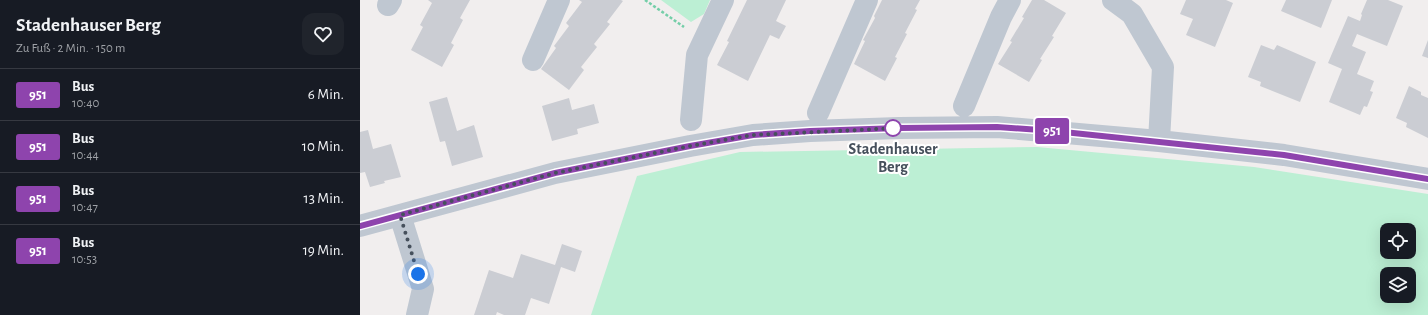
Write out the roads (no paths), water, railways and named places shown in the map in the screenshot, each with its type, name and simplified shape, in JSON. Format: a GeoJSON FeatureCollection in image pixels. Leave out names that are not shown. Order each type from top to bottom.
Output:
{"type":"FeatureCollection","features":[{"type":"Feature","properties":{"kind":"street"},"geometry":{"type":"LineString","coordinates":[[533,60],[559,0]]}},
{"type":"Feature","properties":{"kind":"street"},"geometry":{"type":"LineString","coordinates":[[692,120],[697,55],[723,0]]}},
{"type":"Feature","properties":{"kind":"street"},"geometry":{"type":"LineString","coordinates":[[818,113],[867,0]]}},
{"type":"Feature","properties":{"kind":"street"},"geometry":{"type":"LineString","coordinates":[[964,106],[1001,17],[1010,0]]}},
{"type":"Feature","properties":{"kind":"street"},"geometry":{"type":"LineString","coordinates":[[1112,0],[1136,7],[1163,67],[1159,141]]}},
{"type":"Feature","properties":{"kind":"street"},"geometry":{"type":"LineString","coordinates":[[360,226],[555,173],[690,146],[753,135],[899,128],[997,127],[1159,141],[1284,155],[1428,179]]}},
{"type":"Feature","properties":{"kind":"street"},"geometry":{"type":"LineString","coordinates":[[400,215],[422,289],[417,315]]}},
{"type":"Feature","properties":{"kind":"place","name":"Stadenhauser Berg"},"geometry":{"type":"Point","coordinates":[893,128]}}]}
